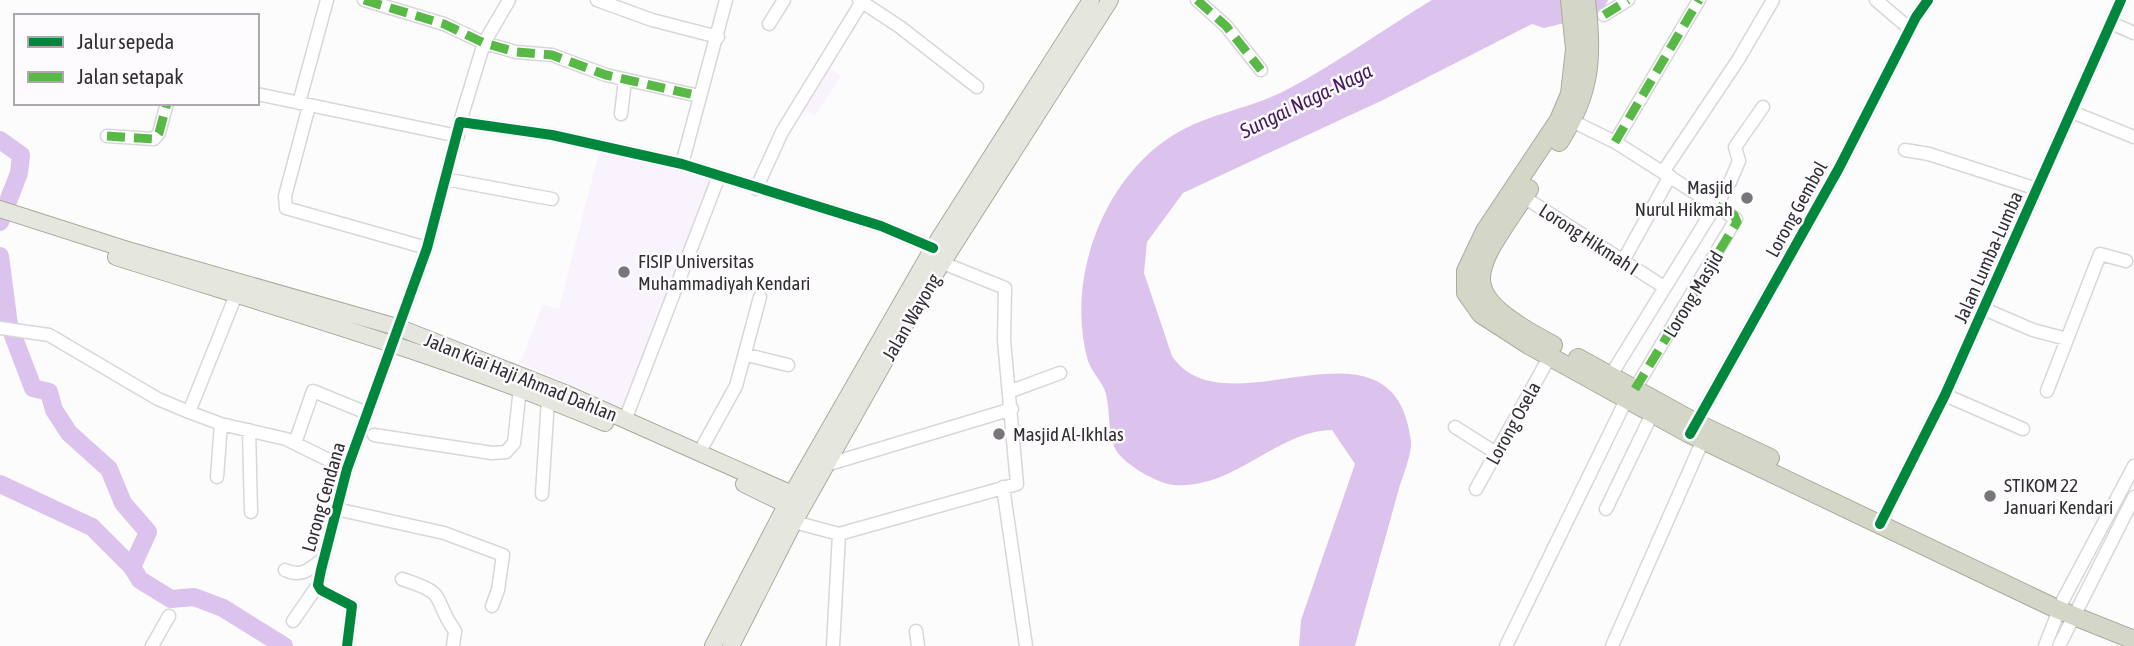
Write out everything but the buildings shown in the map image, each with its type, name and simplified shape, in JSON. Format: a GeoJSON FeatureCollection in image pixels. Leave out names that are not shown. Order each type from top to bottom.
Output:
{"type":"FeatureCollection","features":[{"type":"Feature","properties":{"kind":"highway"},"geometry":{"type":"LineString","coordinates":[[1570,0],[1582,31],[1588,84],[1572,121],[1471,257],[1466,271],[1466,293],[1481,314],[1550,356],[1631,393],[1696,432]]}},
{"type":"Feature","properties":{"kind":"highway"},"geometry":{"type":"LineString","coordinates":[[1586,0],[1570,93],[1559,120],[1481,268],[1483,295],[1536,336],[1611,375],[1653,412],[2134,640]]}},
{"type":"Feature","properties":{"kind":"highway"},"geometry":{"type":"LineString","coordinates":[[2068,608],[2134,630]]}},
{"type":"Feature","properties":{"kind":"main road","name":"Jalan Wayong"},"geometry":{"type":"LineString","coordinates":[[713,646],[786,498],[933,248],[1091,0]]}},
{"type":"Feature","properties":{"kind":"main road","name":"Jalan Wayong"},"geometry":{"type":"LineString","coordinates":[[731,646],[794,522],[943,263],[1110,0]]}},
{"type":"Feature","properties":{"kind":"main road","name":"Jalan Kiai Haji Ahmad Dahlan"},"geometry":{"type":"LineString","coordinates":[[6,217],[236,295],[397,335],[786,498]]}},
{"type":"Feature","properties":{"kind":"main road","name":"Jalan Kiai Haji Ahmad Dahlan"},"geometry":{"type":"LineString","coordinates":[[6,217],[397,335],[625,420],[699,453],[786,498]]}},
{"type":"Feature","properties":{"kind":"street"},"geometry":{"type":"LineString","coordinates":[[327,0],[285,196],[286,208],[427,248]]}},
{"type":"Feature","properties":{"kind":"street"},"geometry":{"type":"LineString","coordinates":[[364,0],[404,6],[484,43],[525,54],[552,55],[625,80],[699,96]]}},
{"type":"Feature","properties":{"kind":"street","name":"Lorong Cendana"},"geometry":{"type":"LineString","coordinates":[[318,585],[347,469],[427,248],[484,43],[509,0]]}},
{"type":"Feature","properties":{"kind":"street"},"geometry":{"type":"LineString","coordinates":[[597,0],[652,20],[718,37]]}},
{"type":"Feature","properties":{"kind":"street"},"geometry":{"type":"LineString","coordinates":[[682,164],[726,0]]}},
{"type":"Feature","properties":{"kind":"street"},"geometry":{"type":"LineString","coordinates":[[769,24],[783,0]]}},
{"type":"Feature","properties":{"kind":"street"},"geometry":{"type":"LineString","coordinates":[[1198,0],[1226,26],[1261,70]]}},
{"type":"Feature","properties":{"kind":"street"},"geometry":{"type":"LineString","coordinates":[[1604,15],[1628,0]]}},
{"type":"Feature","properties":{"kind":"street"},"geometry":{"type":"LineString","coordinates":[[1615,142],[1699,0]]}},
{"type":"Feature","properties":{"kind":"street"},"geometry":{"type":"LineString","coordinates":[[1623,261],[1667,174],[1773,0]]}},
{"type":"Feature","properties":{"kind":"street"},"geometry":{"type":"LineString","coordinates":[[1876,0],[1910,29]]}},
{"type":"Feature","properties":{"kind":"street","name":"Lorong Gembol"},"geometry":{"type":"LineString","coordinates":[[1612,646],[1696,432],[1839,168],[1910,29],[1928,0]]}},
{"type":"Feature","properties":{"kind":"street","name":"Jalan Lumba-Lumba"},"geometry":{"type":"LineString","coordinates":[[1882,519],[1945,395],[2121,0]]}},
{"type":"Feature","properties":{"kind":"street"},"geometry":{"type":"LineString","coordinates":[[756,189],[782,132],[861,1],[977,87]]}},
{"type":"Feature","properties":{"kind":"street"},"geometry":{"type":"LineString","coordinates":[[2111,23],[2134,33]]}},
{"type":"Feature","properties":{"kind":"street"},"geometry":{"type":"LineString","coordinates":[[621,114],[625,80]]}},
{"type":"Feature","properties":{"kind":"street"},"geometry":{"type":"LineString","coordinates":[[259,94],[458,136]]}},
{"type":"Feature","properties":{"kind":"street"},"geometry":{"type":"LineString","coordinates":[[107,136],[154,139],[159,133],[166,105]]}},
{"type":"Feature","properties":{"kind":"street"},"geometry":{"type":"LineString","coordinates":[[1611,375],[1717,205],[1739,161],[1735,147],[1763,107]]}},
{"type":"Feature","properties":{"kind":"street"},"geometry":{"type":"LineString","coordinates":[[2072,112],[2134,137]]}},
{"type":"Feature","properties":{"kind":"street"},"geometry":{"type":"LineString","coordinates":[[1572,121],[1615,142],[1717,205]]}},
{"type":"Feature","properties":{"kind":"street"},"geometry":{"type":"LineString","coordinates":[[460,122],[552,135],[682,164],[881,226],[933,248]]}},
{"type":"Feature","properties":{"kind":"street"},"geometry":{"type":"LineString","coordinates":[[1905,150],[1929,154],[2037,189]]}},
{"type":"Feature","properties":{"kind":"street"},"geometry":{"type":"LineString","coordinates":[[625,420],[719,176]]}},
{"type":"Feature","properties":{"kind":"street"},"geometry":{"type":"LineString","coordinates":[[446,179],[552,199]]}},
{"type":"Feature","properties":{"kind":"street","name":"Lorong Hikmah I"},"geometry":{"type":"LineString","coordinates":[[1518,194],[1664,287]]}},
{"type":"Feature","properties":{"kind":"street","name":"Lorong Masjid"},"geometry":{"type":"LineString","coordinates":[[1631,393],[1737,222],[1734,215],[1717,205]]}},
{"type":"Feature","properties":{"kind":"street"},"geometry":{"type":"LineString","coordinates":[[2047,391],[2100,254],[2126,261]]}},
{"type":"Feature","properties":{"kind":"street"},"geometry":{"type":"LineString","coordinates":[[794,522],[839,534],[1017,484],[1011,391],[1004,340],[1005,288],[943,263]]}},
{"type":"Feature","properties":{"kind":"street"},"geometry":{"type":"LineString","coordinates":[[189,412],[236,295]]}},
{"type":"Feature","properties":{"kind":"street"},"geometry":{"type":"LineString","coordinates":[[699,453],[729,401],[747,355],[760,298]]}},
{"type":"Feature","properties":{"kind":"street"},"geometry":{"type":"LineString","coordinates":[[1984,309],[2033,330],[2067,339]]}},
{"type":"Feature","properties":{"kind":"street"},"geometry":{"type":"LineString","coordinates":[[0,328],[49,335],[158,399],[221,424],[295,443],[347,469]]}},
{"type":"Feature","properties":{"kind":"street"},"geometry":{"type":"LineString","coordinates":[[747,355],[788,365]]}},
{"type":"Feature","properties":{"kind":"street","name":"Lorong Osela"},"geometry":{"type":"LineString","coordinates":[[1476,489],[1550,356]]}},
{"type":"Feature","properties":{"kind":"street"},"geometry":{"type":"LineString","coordinates":[[1011,391],[1060,373]]}},
{"type":"Feature","properties":{"kind":"street"},"geometry":{"type":"LineString","coordinates":[[374,435],[492,453],[506,452],[514,443],[520,388]]}},
{"type":"Feature","properties":{"kind":"street"},"geometry":{"type":"LineString","coordinates":[[295,443],[313,391],[368,413]]}},
{"type":"Feature","properties":{"kind":"street"},"geometry":{"type":"LineString","coordinates":[[1506,646],[1631,393]]}},
{"type":"Feature","properties":{"kind":"street"},"geometry":{"type":"LineString","coordinates":[[1945,395],[2023,429]]}},
{"type":"Feature","properties":{"kind":"street"},"geometry":{"type":"LineString","coordinates":[[542,494],[548,399]]}},
{"type":"Feature","properties":{"kind":"street"},"geometry":{"type":"LineString","coordinates":[[826,465],[1012,409]]}},
{"type":"Feature","properties":{"kind":"street"},"geometry":{"type":"LineString","coordinates":[[1606,509],[1653,412]]}},
{"type":"Feature","properties":{"kind":"street"},"geometry":{"type":"LineString","coordinates":[[217,477],[221,424]]}},
{"type":"Feature","properties":{"kind":"street"},"geometry":{"type":"LineString","coordinates":[[1455,427],[1496,453]]}},
{"type":"Feature","properties":{"kind":"street"},"geometry":{"type":"LineString","coordinates":[[249,430],[251,512]]}},
{"type":"Feature","properties":{"kind":"street"},"geometry":{"type":"LineString","coordinates":[[2059,646],[2068,608],[2134,466]]}},
{"type":"Feature","properties":{"kind":"street"},"geometry":{"type":"LineString","coordinates":[[1003,487],[1026,646]]}},
{"type":"Feature","properties":{"kind":"street"},"geometry":{"type":"LineString","coordinates":[[2045,646],[2134,497]]}},
{"type":"Feature","properties":{"kind":"street"},"geometry":{"type":"LineString","coordinates":[[336,509],[444,533],[503,555],[498,590],[492,607]]}},
{"type":"Feature","properties":{"kind":"street"},"geometry":{"type":"LineString","coordinates":[[833,646],[839,534]]}},
{"type":"Feature","properties":{"kind":"street"},"geometry":{"type":"LineString","coordinates":[[285,570],[293,574],[307,572],[324,558]]}},
{"type":"Feature","properties":{"kind":"street"},"geometry":{"type":"LineString","coordinates":[[401,579],[431,589],[441,600],[444,614],[455,631],[453,646]]}},
{"type":"Feature","properties":{"kind":"street"},"geometry":{"type":"LineString","coordinates":[[293,621],[318,585],[322,592],[352,606],[347,646]]}},
{"type":"Feature","properties":{"kind":"street"},"geometry":{"type":"LineString","coordinates":[[152,646],[169,616]]}},
{"type":"Feature","properties":{"kind":"street"},"geometry":{"type":"LineString","coordinates":[[916,631],[918,646]]}},
{"type":"Feature","properties":{"kind":"shaded area"},"geometry":{"type":"Polygon","coordinates":[[[830,68],[841,76],[815,116],[804,110],[830,68]]]}},
{"type":"Feature","properties":{"kind":"shaded area","name":"FISIP Universitas Muhammadiyah Kendari"},"geometry":{"type":"Polygon","coordinates":[[[599,152],[716,179],[623,408],[520,363],[543,304],[559,309],[599,152]]]}},
{"type":"Feature","properties":{"kind":"water","name":"Sungai Naga-Naga"},"geometry":{"type":"Polygon","coordinates":[[[1432,0],[1608,0],[1602,14],[1544,28],[1532,24],[1383,100],[1183,193],[1147,242],[1144,273],[1172,356],[1197,377],[1229,383],[1342,374],[1374,380],[1398,400],[1411,441],[1410,453],[1355,646],[1299,646],[1301,620],[1355,464],[1332,430],[1293,439],[1236,470],[1196,484],[1167,484],[1123,459],[1114,446],[1106,394],[1088,361],[1082,329],[1082,295],[1087,261],[1113,198],[1133,170],[1156,147],[1196,123],[1288,89],[1432,0]]]}},
{"type":"Feature","properties":{"kind":"waterway"},"geometry":{"type":"LineString","coordinates":[[0,140],[21,155],[19,173],[0,222]]}},
{"type":"Feature","properties":{"kind":"waterway"},"geometry":{"type":"LineString","coordinates":[[0,256],[9,325],[33,388],[49,392],[54,410],[69,433],[109,469],[123,503],[148,532],[132,567],[140,580],[171,599],[194,597],[223,608],[284,646]]}},
{"type":"Feature","properties":{"kind":"waterway"},"geometry":{"type":"LineString","coordinates":[[0,484],[92,527],[132,567]]}},
{"type":"Feature","properties":{"kind":"marked path"},"geometry":{"type":"LineString","coordinates":[[364,0],[444,24],[484,43],[516,52],[552,55],[606,75],[699,96]]}},
{"type":"Feature","properties":{"kind":"marked path"},"geometry":{"type":"LineString","coordinates":[[1197,0],[1226,26],[1261,70]]}},
{"type":"Feature","properties":{"kind":"marked path"},"geometry":{"type":"LineString","coordinates":[[1604,15],[1628,0]]}},
{"type":"Feature","properties":{"kind":"marked path"},"geometry":{"type":"LineString","coordinates":[[1615,142],[1699,0]]}},
{"type":"Feature","properties":{"kind":"marked path"},"geometry":{"type":"LineString","coordinates":[[107,136],[154,139],[159,133],[166,105]]}},
{"type":"Feature","properties":{"kind":"marked path"},"geometry":{"type":"LineString","coordinates":[[1635,389],[1737,222],[1734,215],[1717,206]]}},
{"type":"Feature","properties":{"kind":"cycle path"},"geometry":{"type":"LineString","coordinates":[[1690,434],[1839,168],[1916,17],[1928,0]]}},
{"type":"Feature","properties":{"kind":"cycle path"},"geometry":{"type":"LineString","coordinates":[[1880,524],[1945,395],[2121,0]]}},
{"type":"Feature","properties":{"kind":"cycle path"},"geometry":{"type":"LineString","coordinates":[[347,646],[352,606],[321,590],[318,585],[321,570],[347,469],[427,248],[460,122],[552,135],[682,164],[881,226],[933,248]]}},
{"type":"Feature","properties":{"kind":"place","name":"Masjid Nurul Hikmah"},"geometry":{"type":"Point","coordinates":[1747,198]}},
{"type":"Feature","properties":{"kind":"place","name":"FISIP Universitas Muhammadiyah Kendari"},"geometry":{"type":"Point","coordinates":[624,272]}},
{"type":"Feature","properties":{"kind":"place","name":"Masjid Al-Ikhlas"},"geometry":{"type":"Point","coordinates":[999,434]}},
{"type":"Feature","properties":{"kind":"place","name":"STIKOM 22 Januari Kendari"},"geometry":{"type":"Point","coordinates":[1990,496]}}]}
